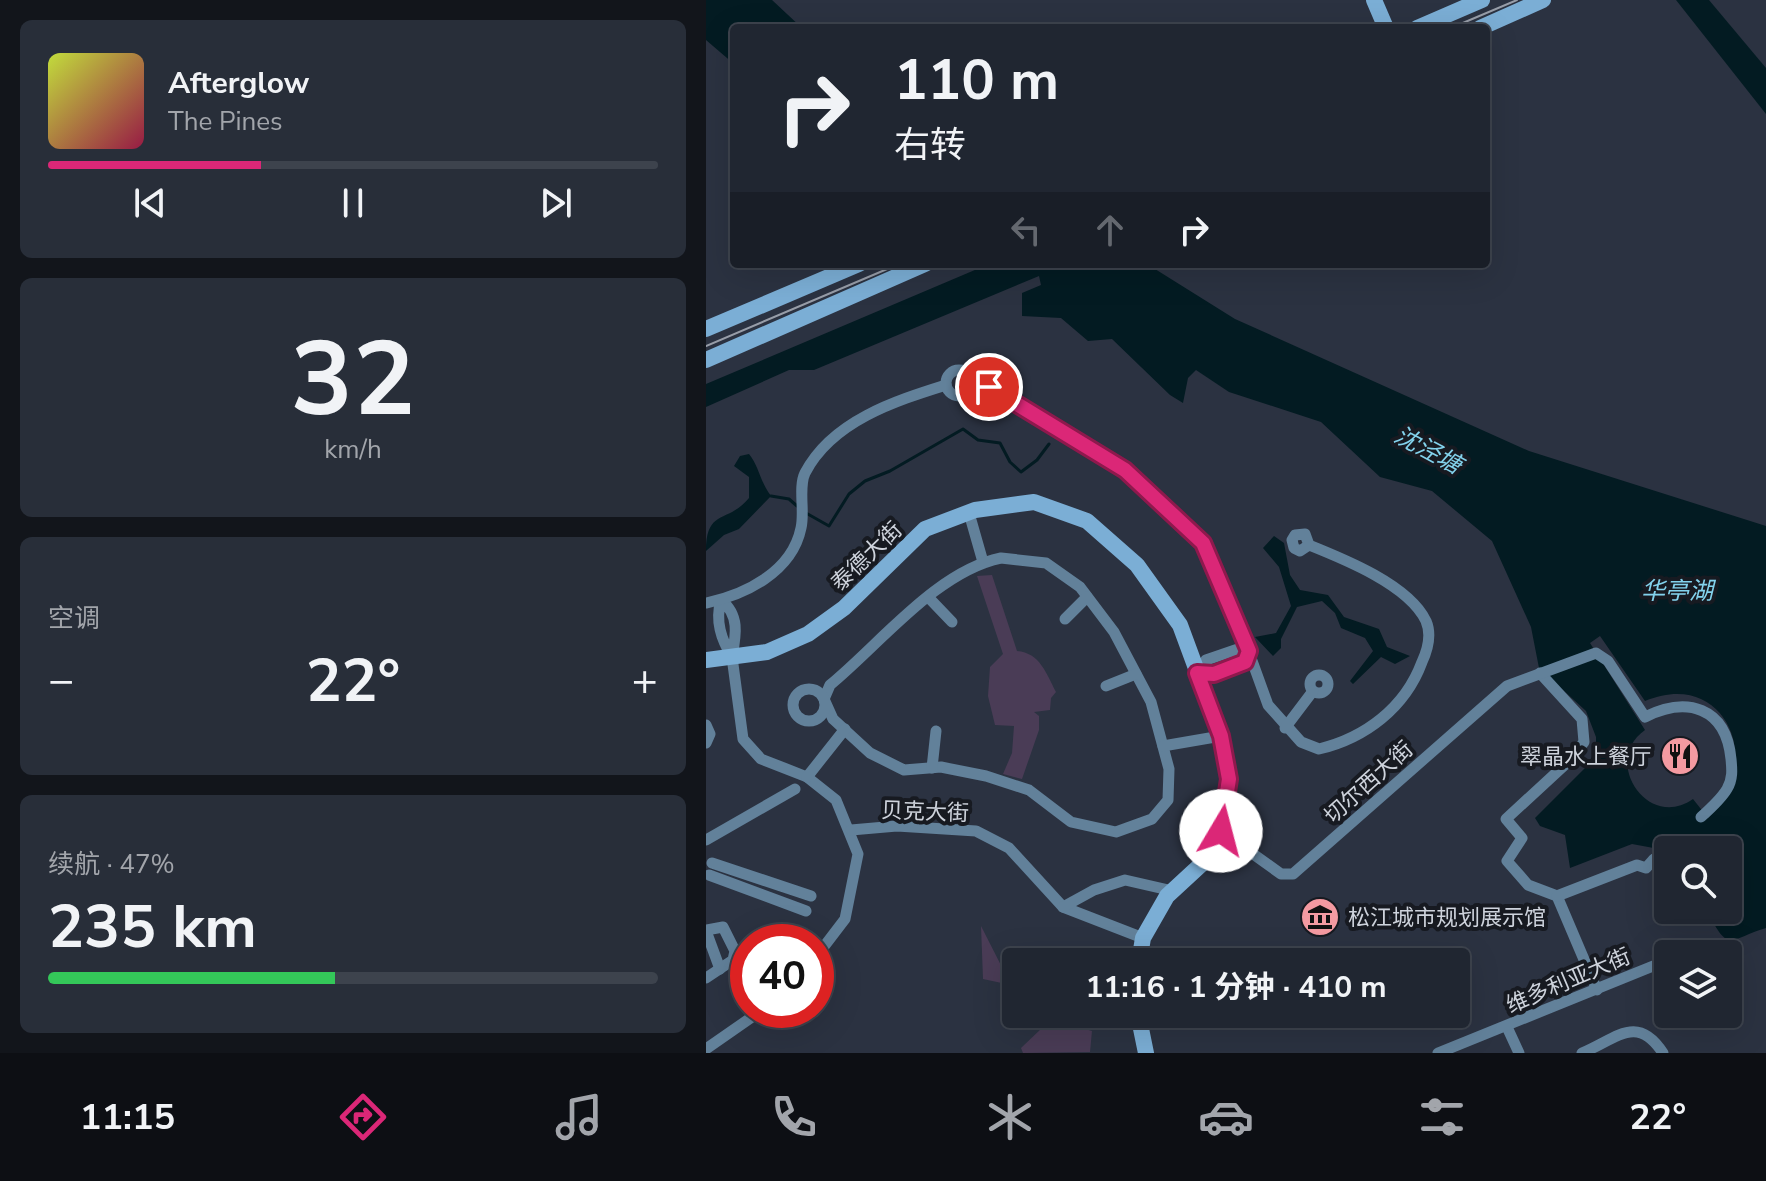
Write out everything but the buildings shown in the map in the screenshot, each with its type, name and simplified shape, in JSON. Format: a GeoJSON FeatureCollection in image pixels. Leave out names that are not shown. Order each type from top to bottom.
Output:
{"type":"FeatureCollection","features":[{"type":"Feature","properties":{"kind":"street"},"geometry":{"type":"LineString","coordinates":[[1374,0],[1384,24]]}},
{"type":"Feature","properties":{"kind":"street"},"geometry":{"type":"LineString","coordinates":[[1426,24],[1482,0]]}},
{"type":"Feature","properties":{"kind":"street"},"geometry":{"type":"LineString","coordinates":[[1489,24],[1543,0]]}},
{"type":"Feature","properties":{"kind":"street"},"geometry":{"type":"LineString","coordinates":[[706,329],[850,268]]}},
{"type":"Feature","properties":{"kind":"street"},"geometry":{"type":"LineString","coordinates":[[706,360],[916,268]]}},
{"type":"Feature","properties":{"kind":"street"},"geometry":{"type":"LineString","coordinates":[[973,386],[968,374],[955,369],[947,376],[946,385],[957,397],[973,386],[989,387],[1125,470],[1203,543],[1249,651],[1268,705],[1285,728],[1301,742],[1319,749],[1362,733],[1390,712],[1406,692],[1428,646],[1426,621],[1401,593],[1346,560],[1309,545]]}},
{"type":"Feature","properties":{"kind":"street"},"geometry":{"type":"LineString","coordinates":[[706,603],[721,600],[771,576],[791,551],[801,529],[803,476],[824,448],[861,416],[946,385]]}},
{"type":"Feature","properties":{"kind":"street","name":"泰德大街"},"geometry":{"type":"LineString","coordinates":[[706,660],[767,652],[808,634],[844,608],[925,529],[969,513],[1034,502],[1087,521],[1137,565],[1180,625],[1221,736],[1229,779],[1221,831]]}},
{"type":"Feature","properties":{"kind":"street"},"geometry":{"type":"LineString","coordinates":[[969,513],[983,562]]}},
{"type":"Feature","properties":{"kind":"street"},"geometry":{"type":"LineString","coordinates":[[1001,558],[1046,563],[1080,587],[1087,597],[1114,632],[1151,702],[1169,769],[1168,800],[1152,819],[1116,832],[1071,822],[1029,790],[986,776],[932,768],[904,770],[870,753],[833,719],[824,699],[830,685],[953,576],[983,562],[1001,558]]}},
{"type":"Feature","properties":{"kind":"street"},"geometry":{"type":"LineString","coordinates":[[1065,619],[1087,597]]}},
{"type":"Feature","properties":{"kind":"street"},"geometry":{"type":"LineString","coordinates":[[929,598],[952,622]]}},
{"type":"Feature","properties":{"kind":"street"},"geometry":{"type":"LineString","coordinates":[[721,600],[730,607],[735,618],[732,657],[743,739],[761,759],[807,777],[836,800],[851,830],[858,854],[845,919],[834,933]]}},
{"type":"Feature","properties":{"kind":"street"},"geometry":{"type":"LineString","coordinates":[[1197,673],[1214,674],[1245,662],[1249,651]]}},
{"type":"Feature","properties":{"kind":"street","name":"切尔西大街"},"geometry":{"type":"LineString","coordinates":[[1221,831],[1281,874],[1293,874],[1507,686],[1596,653],[1608,661],[1645,717],[1664,707],[1688,707],[1707,712],[1720,723],[1730,748],[1733,773],[1727,789],[1701,817]]}},
{"type":"Feature","properties":{"kind":"street"},"geometry":{"type":"LineString","coordinates":[[1540,673],[1582,719],[1584,742],[1569,761],[1506,819],[1522,838],[1507,861],[1528,885],[1557,896],[1637,865],[1646,868],[1654,859]]}},
{"type":"Feature","properties":{"kind":"street"},"geometry":{"type":"LineString","coordinates":[[1106,686],[1136,674]]}},
{"type":"Feature","properties":{"kind":"street"},"geometry":{"type":"LineString","coordinates":[[1285,728],[1313,691]]}},
{"type":"Feature","properties":{"kind":"street"},"geometry":{"type":"LineString","coordinates":[[706,725],[710,734],[706,743]]}},
{"type":"Feature","properties":{"kind":"street"},"geometry":{"type":"LineString","coordinates":[[807,777],[845,729]]}},
{"type":"Feature","properties":{"kind":"street"},"geometry":{"type":"LineString","coordinates":[[932,768],[936,731]]}},
{"type":"Feature","properties":{"kind":"street"},"geometry":{"type":"LineString","coordinates":[[1163,746],[1221,736]]}},
{"type":"Feature","properties":{"kind":"street"},"geometry":{"type":"LineString","coordinates":[[795,789],[706,842],[712,863],[707,878],[806,911]]}},
{"type":"Feature","properties":{"kind":"street","name":"贝克大街"},"geometry":{"type":"LineString","coordinates":[[851,830],[897,826],[976,831],[1009,848],[1063,907],[1143,938]]}},
{"type":"Feature","properties":{"kind":"street"},"geometry":{"type":"LineString","coordinates":[[1141,948],[1143,938],[1173,891],[1206,860],[1221,831]]}},
{"type":"Feature","properties":{"kind":"street"},"geometry":{"type":"LineString","coordinates":[[712,863],[811,896]]}},
{"type":"Feature","properties":{"kind":"street"},"geometry":{"type":"LineString","coordinates":[[1063,907],[1094,890],[1125,880],[1173,891]]}},
{"type":"Feature","properties":{"kind":"street"},"geometry":{"type":"LineString","coordinates":[[1557,896],[1597,990]]}},
{"type":"Feature","properties":{"kind":"street"},"geometry":{"type":"LineString","coordinates":[[706,978],[720,969],[733,960],[735,951],[723,927],[718,925],[706,930],[720,969]]}},
{"type":"Feature","properties":{"kind":"street","name":"维多利亚大街"},"geometry":{"type":"LineString","coordinates":[[1438,1053],[1654,966]]}},
{"type":"Feature","properties":{"kind":"street"},"geometry":{"type":"LineString","coordinates":[[1507,1027],[1519,1053]]}},
{"type":"Feature","properties":{"kind":"street"},"geometry":{"type":"LineString","coordinates":[[706,1049],[736,1028]]}},
{"type":"Feature","properties":{"kind":"street"},"geometry":{"type":"LineString","coordinates":[[1141,1028],[1146,1053]]}},
{"type":"Feature","properties":{"kind":"street"},"geometry":{"type":"LineString","coordinates":[[1582,1053],[1627,1031],[1641,1031],[1654,1039],[1663,1053]]}},
{"type":"Feature","properties":{"kind":"shaded area"},"geometry":{"type":"Polygon","coordinates":[[[992,575],[1017,651],[1037,660],[1056,692],[1051,698],[1050,710],[1034,712],[1039,716],[1039,730],[1022,779],[1003,774],[1012,753],[1014,726],[995,725],[988,696],[990,667],[1003,654],[977,576],[992,575]]]}},
{"type":"Feature","properties":{"kind":"shaded area"},"geometry":{"type":"Polygon","coordinates":[[[981,926],[1002,967],[1002,983],[983,979],[981,926]]]}},
{"type":"Feature","properties":{"kind":"shaded area"},"geometry":{"type":"Polygon","coordinates":[[[1042,1028],[1092,1031],[1090,1052],[1023,1053],[1021,1048],[1042,1028]]]}},
{"type":"Feature","properties":{"kind":"water"},"geometry":{"type":"Polygon","coordinates":[[[706,0],[772,0],[798,24],[730,24],[730,61],[706,40],[706,0]]]}},
{"type":"Feature","properties":{"kind":"water"},"geometry":{"type":"Polygon","coordinates":[[[1676,0],[1709,0],[1766,68],[1766,114],[1676,0]]]}},
{"type":"Feature","properties":{"kind":"water"},"geometry":{"type":"Polygon","coordinates":[[[980,268],[1153,268],[1235,319],[1529,451],[1766,526],[1766,928],[1731,940],[1720,934],[1714,924],[1742,924],[1742,836],[1654,836],[1654,848],[1632,844],[1570,868],[1565,835],[1540,826],[1535,818],[1586,767],[1596,750],[1596,737],[1586,711],[1539,668],[1531,627],[1492,541],[1432,491],[1380,477],[1321,422],[1229,392],[1196,370],[1188,378],[1183,403],[1170,395],[1112,339],[1088,341],[1061,318],[1022,316],[1022,293],[1041,285],[1039,276],[814,370],[789,370],[706,407],[706,384],[980,268]],[[1600,636],[1590,643],[1645,730],[1633,743],[1628,758],[1629,774],[1636,788],[1646,799],[1660,806],[1676,806],[1693,799],[1708,818],[1725,796],[1734,772],[1735,748],[1729,726],[1716,709],[1697,697],[1673,694],[1645,701],[1600,636]]]}},
{"type":"Feature","properties":{"kind":"water"},"geometry":{"type":"Polygon","coordinates":[[[749,454],[771,496],[739,529],[724,535],[706,551],[707,537],[714,522],[749,498],[749,477],[734,466],[740,456],[749,454]]]}},
{"type":"Feature","properties":{"kind":"water"},"geometry":{"type":"Polygon","coordinates":[[[1274,536],[1284,543],[1290,575],[1300,590],[1328,595],[1344,617],[1379,629],[1387,647],[1410,656],[1395,664],[1381,657],[1353,684],[1350,681],[1373,651],[1365,638],[1341,628],[1335,613],[1322,601],[1297,607],[1281,639],[1281,648],[1273,656],[1255,637],[1276,633],[1291,606],[1279,567],[1263,548],[1274,536]]]}},
{"type":"Feature","properties":{"kind":"waterway"},"geometry":{"type":"LineString","coordinates":[[806,513],[829,526],[849,494],[865,481],[890,471],[963,429],[978,440],[1000,443],[1010,462],[1021,472],[1037,460],[1049,444]]}},
{"type":"Feature","properties":{"kind":"waterway"},"geometry":{"type":"LineString","coordinates":[[771,496],[789,499],[797,506]]}},
{"type":"Feature","properties":{"kind":"tram line"},"geometry":{"type":"LineString","coordinates":[[1460,24],[1517,0]]}},
{"type":"Feature","properties":{"kind":"tram line"},"geometry":{"type":"LineString","coordinates":[[706,346],[890,268]]}},
{"type":"Feature","properties":{"kind":"place","name":"翠晶水上餐厅"},"geometry":{"type":"Point","coordinates":[1680,756]}},
{"type":"Feature","properties":{"kind":"place","name":"松江城市规划展示馆"},"geometry":{"type":"Point","coordinates":[1320,917]}},
{"type":"Feature","properties":{"kind":"route"},"geometry":{"type":"LineString","coordinates":[[989,387],[1125,470],[1203,543],[1249,651],[1245,662],[1214,674],[1197,673],[1221,736],[1229,779],[1221,831]]}},
{"type":"Feature","properties":{"kind":"water label","name":"沈泾塘"},"geometry":{"type":"Point","coordinates":[1428,450]}},
{"type":"Feature","properties":{"kind":"water label","name":"华亭湖"},"geometry":{"type":"Point","coordinates":[1677,591]}}]}
